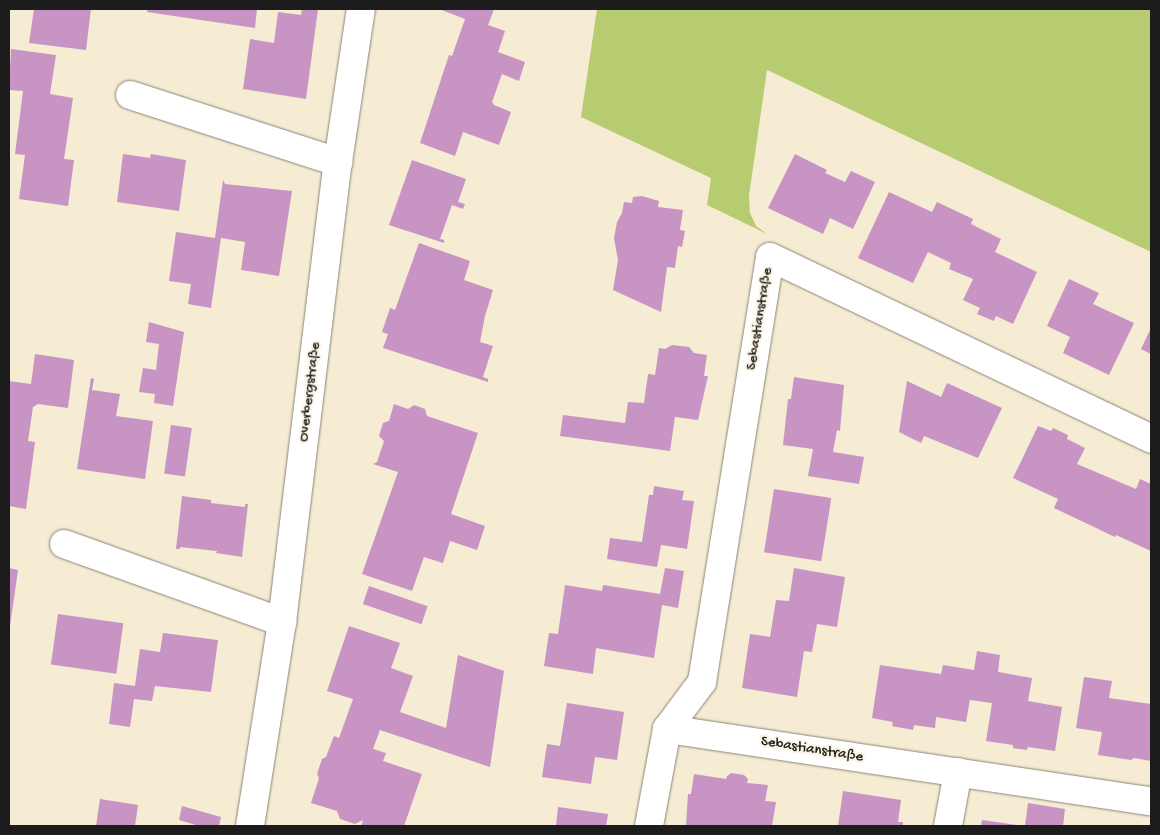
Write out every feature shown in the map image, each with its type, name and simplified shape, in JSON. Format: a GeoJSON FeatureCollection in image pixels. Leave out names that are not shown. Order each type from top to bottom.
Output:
{"type":"FeatureCollection","features":[{"type":"Feature","properties":{"kind":"street","name":"Overbergstraße"},"geometry":{"type":"LineString","coordinates":[[250,826],[282,622],[338,162],[361,9]]}},
{"type":"Feature","properties":{"kind":"street"},"geometry":{"type":"LineString","coordinates":[[130,95],[338,162]]}},
{"type":"Feature","properties":{"kind":"street","name":"Sebastianstraße"},"geometry":{"type":"LineString","coordinates":[[649,826],[667,729],[702,682],[770,257],[1151,440]]}},
{"type":"Feature","properties":{"kind":"street"},"geometry":{"type":"LineString","coordinates":[[64,544],[282,622]]}},
{"type":"Feature","properties":{"kind":"street","name":"Sebastianstraße"},"geometry":{"type":"LineString","coordinates":[[667,729],[1151,801]]}},
{"type":"Feature","properties":{"kind":"street"},"geometry":{"type":"LineString","coordinates":[[948,826],[958,772]]}},
{"type":"Feature","properties":{"kind":"green space"},"geometry":{"type":"Polygon","coordinates":[[[597,9],[1151,9],[1151,252],[767,70],[749,196],[750,213],[756,226],[767,234],[707,205],[711,178],[581,117],[597,9]]]}},
{"type":"Feature","properties":{"kind":"building"},"geometry":{"type":"Polygon","coordinates":[[[34,9],[91,9],[86,50],[29,43],[34,9]]]}},
{"type":"Feature","properties":{"kind":"building"},"geometry":{"type":"Polygon","coordinates":[[[148,9],[257,9],[255,28],[147,12],[148,9]]]}},
{"type":"Feature","properties":{"kind":"building"},"geometry":{"type":"Polygon","coordinates":[[[302,9],[318,9],[306,99],[243,89],[250,39],[274,43],[278,12],[301,15],[302,9]]]}},
{"type":"Feature","properties":{"kind":"building"},"geometry":{"type":"Polygon","coordinates":[[[439,9],[494,9],[488,25],[505,31],[498,52],[525,62],[519,81],[502,74],[492,102],[494,105],[511,112],[499,145],[463,132],[455,156],[420,143],[449,55],[452,56],[465,19],[439,9]]]}},
{"type":"Feature","properties":{"kind":"building"},"geometry":{"type":"Polygon","coordinates":[[[11,49],[56,55],[50,94],[73,98],[64,159],[74,160],[68,206],[19,199],[25,155],[15,154],[23,91],[9,90],[11,49]]]}},
{"type":"Feature","properties":{"kind":"building"},"geometry":{"type":"Polygon","coordinates":[[[123,154],[150,158],[151,154],[186,160],[179,211],[117,202],[123,154]]]}},
{"type":"Feature","properties":{"kind":"building"},"geometry":{"type":"Polygon","coordinates":[[[795,154],[827,170],[825,173],[845,182],[851,171],[875,182],[853,229],[830,218],[823,234],[768,208],[795,154]]]}},
{"type":"Feature","properties":{"kind":"building"},"geometry":{"type":"Polygon","coordinates":[[[412,160],[466,179],[458,202],[465,204],[463,209],[452,205],[440,239],[444,240],[444,243],[389,225],[412,160]]]}},
{"type":"Feature","properties":{"kind":"building"},"geometry":{"type":"Polygon","coordinates":[[[223,180],[225,184],[292,191],[279,276],[241,270],[245,242],[221,238],[211,308],[188,304],[191,284],[169,281],[176,232],[215,238],[223,180]]]}},
{"type":"Feature","properties":{"kind":"building"},"geometry":{"type":"Polygon","coordinates":[[[889,192],[932,212],[937,202],[973,219],[971,224],[1001,239],[995,252],[1037,272],[1013,324],[996,316],[994,321],[977,314],[980,308],[963,300],[973,279],[949,269],[951,263],[928,252],[913,283],[858,258],[889,192]]]}},
{"type":"Feature","properties":{"kind":"building"},"geometry":{"type":"Polygon","coordinates":[[[642,196],[659,201],[658,207],[683,210],[680,230],[685,231],[682,247],[678,246],[675,268],[667,267],[661,312],[613,290],[618,260],[614,238],[617,222],[622,213],[624,202],[632,203],[633,197],[642,196]]]}},
{"type":"Feature","properties":{"kind":"building"},"geometry":{"type":"Polygon","coordinates":[[[419,243],[470,261],[464,280],[493,290],[480,342],[493,346],[483,377],[488,379],[488,382],[383,348],[388,334],[382,332],[390,308],[395,310],[419,243]]]}},
{"type":"Feature","properties":{"kind":"building"},"geometry":{"type":"Polygon","coordinates":[[[1069,279],[1099,293],[1093,304],[1134,323],[1109,375],[1063,353],[1070,337],[1047,326],[1069,279]]]}},
{"type":"Feature","properties":{"kind":"building"},"geometry":{"type":"Polygon","coordinates":[[[149,322],[184,332],[173,406],[154,403],[155,394],[139,392],[143,368],[156,370],[159,344],[146,342],[149,322]]]}},
{"type":"Feature","properties":{"kind":"building"},"geometry":{"type":"Polygon","coordinates":[[[1151,328],[1151,354],[1141,349],[1151,328]]]}},
{"type":"Feature","properties":{"kind":"building"},"geometry":{"type":"Polygon","coordinates":[[[672,345],[689,347],[694,353],[707,355],[704,376],[708,376],[698,420],[675,417],[670,451],[560,436],[563,415],[625,423],[628,402],[644,403],[648,374],[655,375],[659,348],[665,349],[672,345]]]}},
{"type":"Feature","properties":{"kind":"building"},"geometry":{"type":"Polygon","coordinates":[[[35,354],[74,360],[68,408],[38,404],[33,407],[28,441],[35,442],[26,509],[9,506],[9,381],[31,384],[35,354]]]}},
{"type":"Feature","properties":{"kind":"building"},"geometry":{"type":"Polygon","coordinates":[[[794,377],[844,385],[840,431],[837,430],[833,452],[864,457],[859,484],[808,476],[813,449],[783,445],[788,399],[791,399],[794,377]]]}},
{"type":"Feature","properties":{"kind":"building"},"geometry":{"type":"Polygon","coordinates":[[[91,378],[94,379],[92,390],[120,394],[116,416],[153,421],[145,479],[77,469],[91,378]]]}},
{"type":"Feature","properties":{"kind":"building"},"geometry":{"type":"Polygon","coordinates":[[[907,381],[941,397],[947,383],[1002,408],[978,458],[924,436],[921,443],[899,432],[907,381]]]}},
{"type":"Feature","properties":{"kind":"building"},"geometry":{"type":"Polygon","coordinates":[[[394,404],[408,409],[414,405],[425,409],[427,416],[478,433],[451,514],[485,526],[477,550],[450,541],[443,563],[424,557],[412,591],[362,574],[398,472],[373,464],[377,462],[384,441],[379,436],[383,423],[389,421],[394,404]]]}},
{"type":"Feature","properties":{"kind":"building"},"geometry":{"type":"Polygon","coordinates":[[[171,425],[192,428],[185,476],[164,474],[171,425]]]}},
{"type":"Feature","properties":{"kind":"building"},"geometry":{"type":"Polygon","coordinates":[[[1038,426],[1051,431],[1053,428],[1068,435],[1067,439],[1085,448],[1077,464],[1136,489],[1140,479],[1151,484],[1151,551],[1116,535],[1115,537],[1054,508],[1058,499],[1013,478],[1038,426]]]}},
{"type":"Feature","properties":{"kind":"building"},"geometry":{"type":"Polygon","coordinates":[[[654,486],[684,491],[682,500],[694,501],[687,549],[661,545],[657,567],[607,559],[610,538],[642,542],[649,495],[653,495],[654,486]]]}},
{"type":"Feature","properties":{"kind":"building"},"geometry":{"type":"Polygon","coordinates":[[[774,489],[831,498],[821,561],[764,552],[774,489]]]}},
{"type":"Feature","properties":{"kind":"building"},"geometry":{"type":"Polygon","coordinates":[[[182,496],[211,500],[211,503],[245,507],[245,504],[248,504],[242,557],[216,553],[217,551],[180,547],[180,549],[176,549],[182,496]]]}},
{"type":"Feature","properties":{"kind":"building"},"geometry":{"type":"Polygon","coordinates":[[[9,568],[18,570],[10,626],[9,626],[9,568]]]}},
{"type":"Feature","properties":{"kind":"building"},"geometry":{"type":"Polygon","coordinates":[[[665,568],[684,571],[678,608],[662,605],[654,658],[596,648],[593,674],[544,666],[549,633],[558,634],[565,585],[602,591],[603,585],[660,594],[665,568]]]}},
{"type":"Feature","properties":{"kind":"building"},"geometry":{"type":"Polygon","coordinates":[[[794,568],[845,577],[837,627],[817,624],[812,652],[804,651],[797,697],[742,688],[750,634],[770,637],[776,600],[789,601],[794,568]]]}},
{"type":"Feature","properties":{"kind":"building"},"geometry":{"type":"Polygon","coordinates":[[[369,586],[428,606],[421,624],[363,604],[369,586]]]}},
{"type":"Feature","properties":{"kind":"building"},"geometry":{"type":"Polygon","coordinates":[[[58,614],[123,623],[116,674],[51,665],[58,614]]]}},
{"type":"Feature","properties":{"kind":"building"},"geometry":{"type":"Polygon","coordinates":[[[349,626],[400,643],[391,668],[413,676],[400,712],[446,728],[458,655],[504,671],[490,767],[380,730],[373,749],[386,753],[383,761],[422,774],[404,826],[361,826],[363,820],[355,824],[340,819],[337,811],[311,803],[319,778],[317,774],[322,759],[326,757],[334,736],[339,738],[353,699],[327,691],[349,626]]]}},
{"type":"Feature","properties":{"kind":"building"},"geometry":{"type":"Polygon","coordinates":[[[163,633],[218,640],[211,692],[155,686],[152,701],[134,699],[130,727],[109,724],[114,683],[135,686],[140,649],[160,652],[163,633]]]}},
{"type":"Feature","properties":{"kind":"building"},"geometry":{"type":"Polygon","coordinates":[[[977,651],[1000,655],[998,672],[1032,678],[1028,701],[1062,707],[1055,751],[1028,747],[1027,750],[1013,748],[1013,745],[986,741],[992,703],[970,700],[966,722],[936,717],[935,728],[914,725],[913,730],[892,726],[893,722],[872,718],[880,665],[941,674],[943,665],[974,670],[977,651]]]}},
{"type":"Feature","properties":{"kind":"building"},"geometry":{"type":"Polygon","coordinates":[[[1084,677],[1112,681],[1109,698],[1151,704],[1151,761],[1098,755],[1102,732],[1076,728],[1084,677]]]}},
{"type":"Feature","properties":{"kind":"building"},"geometry":{"type":"Polygon","coordinates":[[[567,703],[624,712],[617,760],[595,757],[591,784],[542,777],[547,744],[560,746],[567,703]]]}},
{"type":"Feature","properties":{"kind":"building"},"geometry":{"type":"Polygon","coordinates":[[[731,773],[744,775],[748,779],[747,783],[768,785],[765,801],[776,802],[772,826],[686,826],[688,794],[691,794],[694,774],[726,779],[731,773]]]}},
{"type":"Feature","properties":{"kind":"building"},"geometry":{"type":"Polygon","coordinates":[[[843,791],[901,800],[898,822],[903,822],[903,826],[838,826],[843,791]]]}},
{"type":"Feature","properties":{"kind":"building"},"geometry":{"type":"Polygon","coordinates":[[[100,799],[138,805],[135,826],[96,826],[100,799]]]}},
{"type":"Feature","properties":{"kind":"building"},"geometry":{"type":"Polygon","coordinates":[[[1028,803],[1065,809],[1063,826],[1025,826],[1028,803]]]}},
{"type":"Feature","properties":{"kind":"building"},"geometry":{"type":"Polygon","coordinates":[[[182,806],[221,817],[219,826],[199,826],[179,820],[182,806]]]}},
{"type":"Feature","properties":{"kind":"building"},"geometry":{"type":"Polygon","coordinates":[[[558,807],[608,814],[606,826],[556,826],[558,807]]]}},
{"type":"Feature","properties":{"kind":"building"},"geometry":{"type":"Polygon","coordinates":[[[982,820],[1017,825],[1017,826],[981,826],[982,820]]]}}]}
